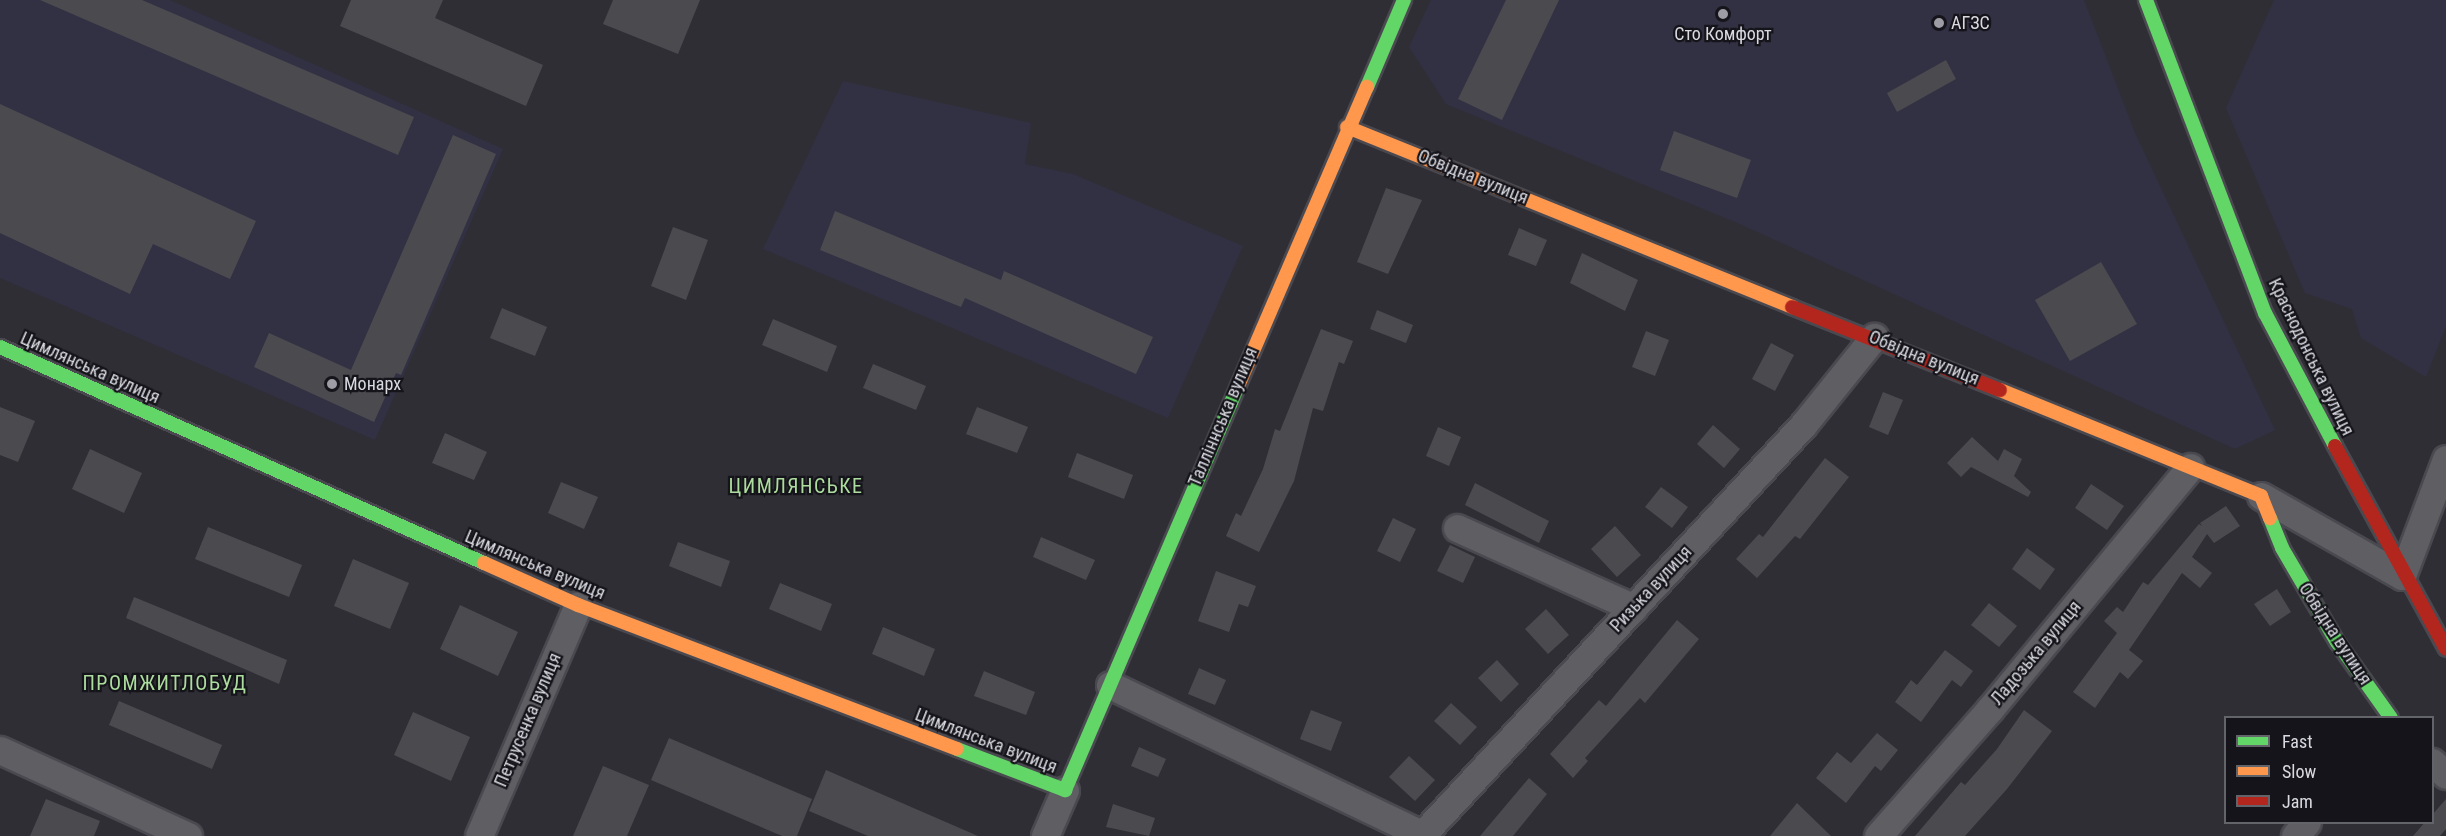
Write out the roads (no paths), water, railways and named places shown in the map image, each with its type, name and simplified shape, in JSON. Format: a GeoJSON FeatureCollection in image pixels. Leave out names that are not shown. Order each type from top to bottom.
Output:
{"type":"FeatureCollection","features":[{"type":"Feature","properties":{"kind":"street","name":"Талліннська вулиця"},"geometry":{"type":"LineString","coordinates":[[1045,836],[1347,127],[1404,0]]}},
{"type":"Feature","properties":{"kind":"street","name":"Краснодонська вулиця"},"geometry":{"type":"LineString","coordinates":[[2146,0],[2265,313],[2402,576],[2446,649]]}},
{"type":"Feature","properties":{"kind":"street","name":"Обвідна вулиця"},"geometry":{"type":"LineString","coordinates":[[1347,127],[1874,337],[2261,496],[2282,548],[2326,624],[2390,716]]}},
{"type":"Feature","properties":{"kind":"street","name":"Ризька вулиця"},"geometry":{"type":"LineString","coordinates":[[1423,835],[1804,424],[1874,337]]}},
{"type":"Feature","properties":{"kind":"street","name":"Цимлянська вулиця"},"geometry":{"type":"LineString","coordinates":[[0,347],[578,604],[1065,790]]}},
{"type":"Feature","properties":{"kind":"street"},"geometry":{"type":"LineString","coordinates":[[2261,496],[2402,576],[2446,459]]}},
{"type":"Feature","properties":{"kind":"street","name":"Ладозька вулиця"},"geometry":{"type":"LineString","coordinates":[[1878,836],[1990,709],[2190,467]]}},
{"type":"Feature","properties":{"kind":"street"},"geometry":{"type":"LineString","coordinates":[[1457,528],[1634,608]]}},
{"type":"Feature","properties":{"kind":"street","name":"Петрусенка вулиця"},"geometry":{"type":"LineString","coordinates":[[479,836],[578,604]]}},
{"type":"Feature","properties":{"kind":"street"},"geometry":{"type":"LineString","coordinates":[[1110,686],[1423,835]]}},
{"type":"Feature","properties":{"kind":"street"},"geometry":{"type":"LineString","coordinates":[[0,750],[188,836]]}},
{"type":"Feature","properties":{"kind":"street"},"geometry":{"type":"LineString","coordinates":[[2434,763],[2446,776]]}},
{"type":"Feature","properties":{"kind":"street"},"geometry":{"type":"LineString","coordinates":[[2295,836],[2305,824]]}},
{"type":"Feature","properties":{"kind":"place","name":"Сто Комфорт"},"geometry":{"type":"Point","coordinates":[1723,14]}},
{"type":"Feature","properties":{"kind":"place","name":"АГЗС"},"geometry":{"type":"Point","coordinates":[1939,23]}},
{"type":"Feature","properties":{"kind":"place","name":"Монарх"},"geometry":{"type":"Point","coordinates":[332,384]}},
{"type":"Feature","properties":{"kind":"district","name":"ЦИМЛЯНСЬКЕ"},"geometry":{"type":"Point","coordinates":[796,486]}},
{"type":"Feature","properties":{"kind":"district","name":"ПРОМЖИТЛОБУД"},"geometry":{"type":"Point","coordinates":[165,683]}}]}
